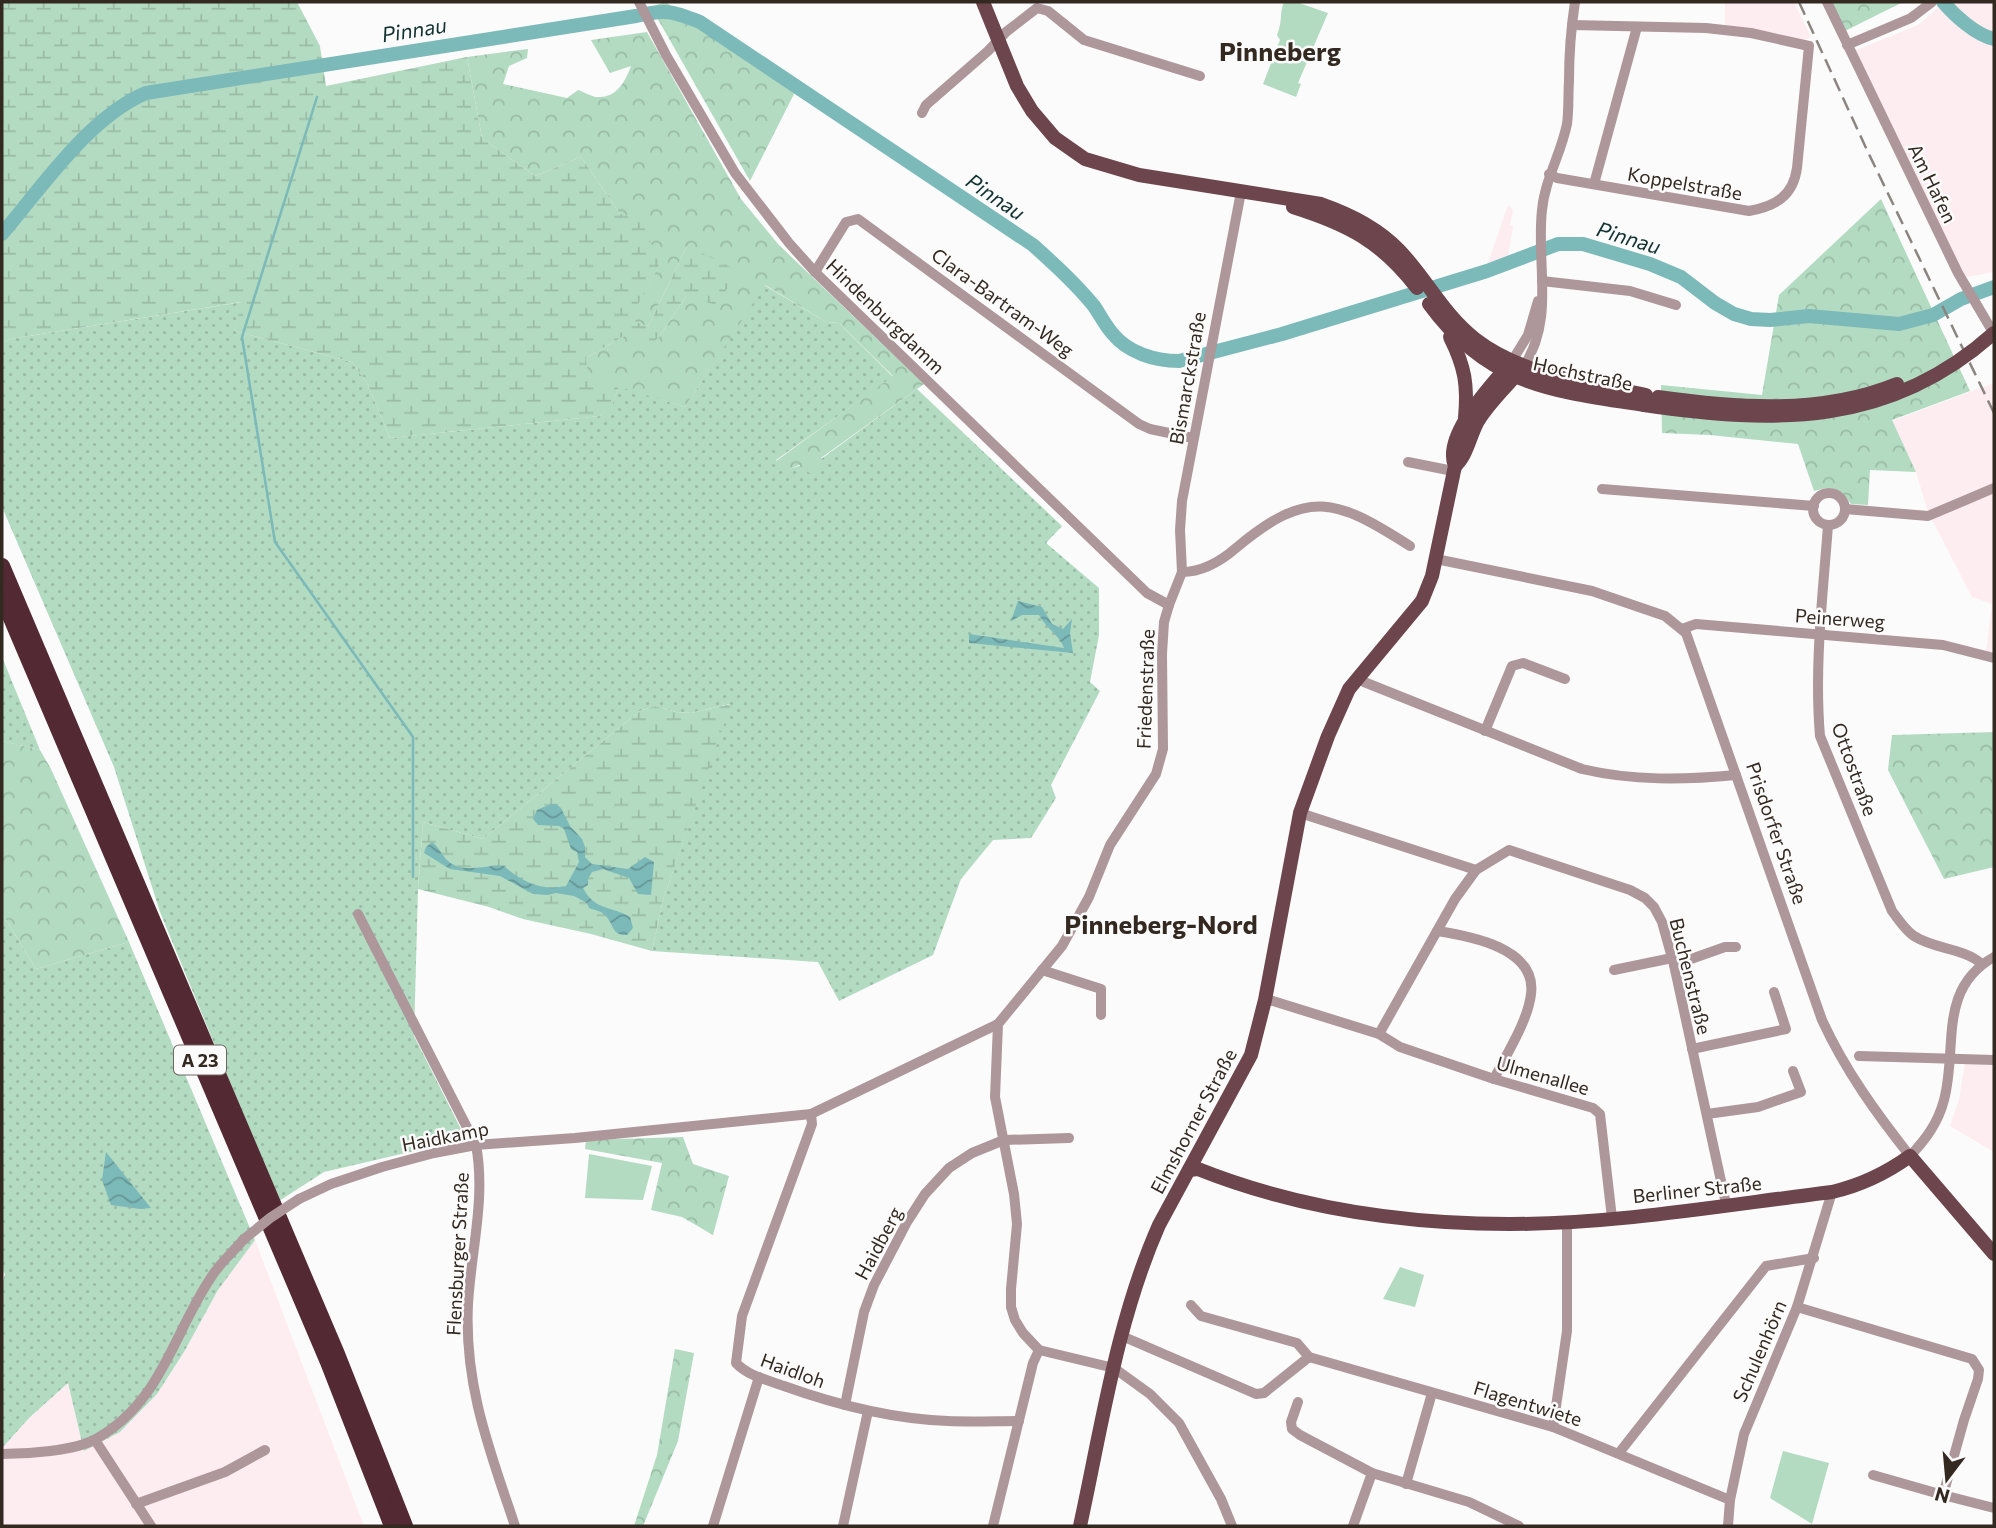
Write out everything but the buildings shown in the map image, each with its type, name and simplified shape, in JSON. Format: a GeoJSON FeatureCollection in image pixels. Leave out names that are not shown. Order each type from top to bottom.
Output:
{"type":"FeatureCollection","features":[{"type":"Feature","properties":{"kind":"highway","name":"A 23"},"geometry":{"type":"LineString","coordinates":[[2,566],[337,1354],[405,1526]]}},
{"type":"Feature","properties":{"kind":"highway","name":"A 23"},"geometry":{"type":"LineString","coordinates":[[2,597],[306,1311],[392,1526]]}},
{"type":"Feature","properties":{"kind":"main road"},"geometry":{"type":"LineString","coordinates":[[984,2],[1017,86],[1045,128],[1070,150],[1111,168],[1256,195],[1362,221],[1392,244],[1433,302],[1445,326],[1471,350],[1513,369],[1645,400],[1754,417],[1792,416],[1872,404],[1936,376],[1976,349],[1994,333]]}},
{"type":"Feature","properties":{"kind":"main road"},"geometry":{"type":"LineString","coordinates":[[1314,208],[1375,244],[1382,247],[1392,244]]}},
{"type":"Feature","properties":{"kind":"main road"},"geometry":{"type":"LineString","coordinates":[[1375,244],[1415,278]]}},
{"type":"Feature","properties":{"kind":"main road"},"geometry":{"type":"LineString","coordinates":[[1433,302],[1513,369]]}},
{"type":"Feature","properties":{"kind":"main road"},"geometry":{"type":"LineString","coordinates":[[1645,400],[1776,407],[1818,404],[1865,395],[1938,363],[1977,337],[1994,321]]}},
{"type":"Feature","properties":{"kind":"main road","name":"Elmshorner Straße"},"geometry":{"type":"LineString","coordinates":[[1445,326],[1460,357],[1466,378],[1465,422]]}},
{"type":"Feature","properties":{"kind":"main road","name":"Elmshorner Straße"},"geometry":{"type":"LineString","coordinates":[[1080,1526],[1122,1336],[1152,1242],[1251,1055],[1265,1000],[1300,813],[1342,701],[1358,677],[1422,601],[1436,559],[1454,468],[1451,458],[1465,422],[1485,393],[1513,369]]}},
{"type":"Feature","properties":{"kind":"main road","name":"Elmshorner Straße"},"geometry":{"type":"LineString","coordinates":[[1454,468],[1461,460],[1480,418],[1513,369]]}},
{"type":"Feature","properties":{"kind":"main road","name":"Berliner Straße"},"geometry":{"type":"LineString","coordinates":[[1189,1170],[1198,1169],[1256,1190],[1345,1210],[1422,1219],[1510,1224],[1612,1218],[1832,1192],[1871,1180],[1910,1156]]}},
{"type":"Feature","properties":{"kind":"main road","name":"Prisdorfer Straße"},"geometry":{"type":"LineString","coordinates":[[1910,1156],[1994,1254]]}},
{"type":"Feature","properties":{"kind":"street","name":"Hindenburgdamm"},"geometry":{"type":"LineString","coordinates":[[639,2],[648,23],[735,173],[789,243],[815,272],[1147,593],[1169,605]]}},
{"type":"Feature","properties":{"kind":"street","name":"Elmshorner Straße"},"geometry":{"type":"LineString","coordinates":[[1513,369],[1532,355],[1540,327],[1543,296],[1540,242],[1543,198],[1567,120],[1575,2]]}},
{"type":"Feature","properties":{"kind":"street","name":"Am Hafen"},"geometry":{"type":"LineString","coordinates":[[1827,2],[1965,288],[1994,333]]}},
{"type":"Feature","properties":{"kind":"street"},"geometry":{"type":"LineString","coordinates":[[1847,45],[1911,18],[1932,2]]}},
{"type":"Feature","properties":{"kind":"street"},"geometry":{"type":"LineString","coordinates":[[922,113],[926,105],[1033,10],[1042,8],[1084,40],[1200,76]]}},
{"type":"Feature","properties":{"kind":"street"},"geometry":{"type":"LineString","coordinates":[[1572,25],[1637,27],[1594,184]]}},
{"type":"Feature","properties":{"kind":"street","name":"Koppelstraße"},"geometry":{"type":"LineString","coordinates":[[1549,174],[1557,178],[1749,211],[1775,204],[1785,197],[1795,182],[1809,46],[1731,30],[1637,27]]}},
{"type":"Feature","properties":{"kind":"street","name":"Bismarckstraße"},"geometry":{"type":"LineString","coordinates":[[1182,572],[1180,515],[1241,192]]}},
{"type":"Feature","properties":{"kind":"street","name":"Clara-Bartram-Weg"},"geometry":{"type":"LineString","coordinates":[[815,272],[846,222],[858,219],[1139,424],[1150,429],[1194,438]]}},
{"type":"Feature","properties":{"kind":"street"},"geometry":{"type":"LineString","coordinates":[[1542,281],[1630,291],[1676,304]]}},
{"type":"Feature","properties":{"kind":"street"},"geometry":{"type":"LineString","coordinates":[[1408,462],[1454,468]]}},
{"type":"Feature","properties":{"kind":"street"},"geometry":{"type":"LineString","coordinates":[[1845,509],[1928,516],[1994,488]]}},
{"type":"Feature","properties":{"kind":"street"},"geometry":{"type":"LineString","coordinates":[[1602,489],[1814,506]]}},
{"type":"Feature","properties":{"kind":"street"},"geometry":{"type":"LineString","coordinates":[[1829,493],[1839,496],[1845,509],[1842,519],[1828,525],[1819,521],[1814,506],[1817,498],[1829,493]]}},
{"type":"Feature","properties":{"kind":"street"},"geometry":{"type":"LineString","coordinates":[[1182,572],[1207,567],[1275,519],[1316,505],[1343,510],[1410,546]]}},
{"type":"Feature","properties":{"kind":"street","name":"Ottostraße"},"geometry":{"type":"LineString","coordinates":[[1828,525],[1820,633],[1820,736],[1892,911],[1914,936],[1927,943],[1971,954],[1982,964]]}},
{"type":"Feature","properties":{"kind":"street"},"geometry":{"type":"LineString","coordinates":[[1436,559],[1592,591],[1665,615],[1682,629]]}},
{"type":"Feature","properties":{"kind":"street","name":"Friedenstraße"},"geometry":{"type":"LineString","coordinates":[[998,1024],[1062,946],[1089,897],[1110,845],[1156,774],[1163,749],[1164,622],[1182,572]]}},
{"type":"Feature","properties":{"kind":"street","name":"Peinerweg"},"geometry":{"type":"LineString","coordinates":[[1682,629],[1696,624],[1820,633],[1943,645],[1994,659]]}},
{"type":"Feature","properties":{"kind":"street","name":"Prisdorfer Straße"},"geometry":{"type":"LineString","coordinates":[[1682,629],[1690,640],[1822,1020],[1859,1087],[1910,1156]]}},
{"type":"Feature","properties":{"kind":"street"},"geometry":{"type":"LineString","coordinates":[[1485,731],[1512,666],[1523,663],[1565,679]]}},
{"type":"Feature","properties":{"kind":"street"},"geometry":{"type":"LineString","coordinates":[[1358,677],[1364,682],[1582,769],[1646,779],[1736,775]]}},
{"type":"Feature","properties":{"kind":"street"},"geometry":{"type":"LineString","coordinates":[[1300,813],[1476,870],[1437,931],[1378,1034]]}},
{"type":"Feature","properties":{"kind":"street","name":"Buchenstraße"},"geometry":{"type":"LineString","coordinates":[[1476,870],[1509,850],[1630,890],[1645,898],[1654,907],[1673,961],[1726,1204]]}},
{"type":"Feature","properties":{"kind":"street"},"geometry":{"type":"LineString","coordinates":[[358,914],[476,1145]]}},
{"type":"Feature","properties":{"kind":"street"},"geometry":{"type":"LineString","coordinates":[[1437,931],[1474,939],[1506,951],[1523,963],[1530,976],[1532,992],[1527,1009],[1494,1079]]}},
{"type":"Feature","properties":{"kind":"street"},"geometry":{"type":"LineString","coordinates":[[1614,970],[1736,947]]}},
{"type":"Feature","properties":{"kind":"street","name":"Berliner Straße"},"geometry":{"type":"LineString","coordinates":[[1910,1156],[1928,1135],[1940,1114],[1945,1098],[1956,1002],[1962,989],[1982,964],[1994,957]]}},
{"type":"Feature","properties":{"kind":"street"},"geometry":{"type":"LineString","coordinates":[[1042,970],[1101,989],[1101,1015]]}},
{"type":"Feature","properties":{"kind":"street"},"geometry":{"type":"LineString","coordinates":[[1692,1049],[1786,1029],[1774,992]]}},
{"type":"Feature","properties":{"kind":"street","name":"Ulmenallee"},"geometry":{"type":"LineString","coordinates":[[1265,1000],[1378,1034],[1400,1047],[1494,1079],[1593,1108],[1600,1114],[1612,1218]]}},
{"type":"Feature","properties":{"kind":"street"},"geometry":{"type":"LineString","coordinates":[[998,1024],[995,1097],[1017,1224],[1011,1307],[1023,1333],[1039,1350],[1114,1368],[1150,1394],[1179,1423],[1221,1499],[1232,1526]]}},
{"type":"Feature","properties":{"kind":"street","name":"Haidkamp"},"geometry":{"type":"LineString","coordinates":[[2,1454],[55,1451],[95,1440],[127,1415],[162,1372],[213,1275],[243,1240],[299,1199],[331,1184],[434,1153],[476,1145],[575,1138],[811,1114],[998,1024]]}},
{"type":"Feature","properties":{"kind":"street"},"geometry":{"type":"LineString","coordinates":[[1858,1056],[1994,1060]]}},
{"type":"Feature","properties":{"kind":"street"},"geometry":{"type":"LineString","coordinates":[[1707,1114],[1758,1107],[1801,1092],[1793,1072]]}},
{"type":"Feature","properties":{"kind":"street","name":"Haidloh"},"geometry":{"type":"LineString","coordinates":[[811,1114],[812,1124],[741,1317],[736,1363],[742,1370],[759,1377],[868,1411],[948,1421],[1019,1421]]}},
{"type":"Feature","properties":{"kind":"street"},"geometry":{"type":"LineString","coordinates":[[1004,1140],[1069,1138]]}},
{"type":"Feature","properties":{"kind":"street","name":"Haidberg"},"geometry":{"type":"LineString","coordinates":[[845,1405],[864,1312],[874,1285],[907,1222],[925,1194],[949,1168],[972,1153],[1004,1140]]}},
{"type":"Feature","properties":{"kind":"street","name":"Flensburger Straße"},"geometry":{"type":"LineString","coordinates":[[476,1145],[480,1169],[468,1303],[469,1353],[478,1415],[515,1526]]}},
{"type":"Feature","properties":{"kind":"street","name":"Schulenhörn"},"geometry":{"type":"LineString","coordinates":[[1728,1526],[1730,1500],[1744,1434],[1797,1307],[1832,1192]]}},
{"type":"Feature","properties":{"kind":"street"},"geometry":{"type":"LineString","coordinates":[[1553,1427],[1567,1331],[1567,1222]]}},
{"type":"Feature","properties":{"kind":"street"},"geometry":{"type":"LineString","coordinates":[[1619,1453],[1766,1266],[1814,1258]]}},
{"type":"Feature","properties":{"kind":"street","name":"Flagentwiete"},"geometry":{"type":"LineString","coordinates":[[1191,1305],[1201,1316],[1297,1343],[1309,1357],[1553,1427],[1730,1500]]}},
{"type":"Feature","properties":{"kind":"street"},"geometry":{"type":"LineString","coordinates":[[1797,1307],[1972,1359],[1977,1364],[1978,1379],[1943,1494]]}},
{"type":"Feature","properties":{"kind":"street"},"geometry":{"type":"LineString","coordinates":[[1122,1336],[1256,1394],[1264,1393],[1309,1357]]}},
{"type":"Feature","properties":{"kind":"street"},"geometry":{"type":"LineString","coordinates":[[993,1526],[1033,1363],[1039,1350]]}},
{"type":"Feature","properties":{"kind":"street"},"geometry":{"type":"LineString","coordinates":[[713,1526],[759,1377]]}},
{"type":"Feature","properties":{"kind":"street"},"geometry":{"type":"LineString","coordinates":[[1406,1484],[1432,1393]]}},
{"type":"Feature","properties":{"kind":"street"},"geometry":{"type":"LineString","coordinates":[[1298,1402],[1291,1422],[1292,1429],[1371,1473],[1469,1502],[1519,1526]]}},
{"type":"Feature","properties":{"kind":"street"},"geometry":{"type":"LineString","coordinates":[[843,1526],[868,1411]]}},
{"type":"Feature","properties":{"kind":"street"},"geometry":{"type":"LineString","coordinates":[[95,1440],[151,1526]]}},
{"type":"Feature","properties":{"kind":"street"},"geometry":{"type":"LineString","coordinates":[[136,1504],[225,1472],[265,1450]]}},
{"type":"Feature","properties":{"kind":"street"},"geometry":{"type":"LineString","coordinates":[[1353,1526],[1371,1473]]}},
{"type":"Feature","properties":{"kind":"street"},"geometry":{"type":"LineString","coordinates":[[1873,1475],[1994,1508]]}},
{"type":"Feature","properties":{"kind":"shaded area"},"geometry":{"type":"Polygon","coordinates":[[[1725,2],[1794,2],[1811,37],[1801,41],[1725,27],[1725,2]]]}},
{"type":"Feature","properties":{"kind":"shaded area"},"geometry":{"type":"Polygon","coordinates":[[[1945,2],[1994,2],[1994,272],[1961,278],[1854,51],[1918,25],[1945,2]]]}},
{"type":"Feature","properties":{"kind":"shaded area"},"geometry":{"type":"Polygon","coordinates":[[[1508,205],[1513,210],[1510,225],[1513,226],[1508,257],[1488,263],[1508,205]]]}},
{"type":"Feature","properties":{"kind":"shaded area"},"geometry":{"type":"Polygon","coordinates":[[[1994,383],[1994,654],[1986,651],[1992,604],[1972,597],[1928,512],[1916,472],[1892,421],[1994,383]]]}},
{"type":"Feature","properties":{"kind":"shaded area"},"geometry":{"type":"Polygon","coordinates":[[[1965,1063],[1994,1066],[1994,1152],[1950,1126],[1959,1099],[1965,1063]]]}},
{"type":"Feature","properties":{"kind":"shaded area"},"geometry":{"type":"Polygon","coordinates":[[[255,1240],[364,1526],[2,1526],[2,1448],[30,1417],[68,1383],[84,1450],[120,1432],[157,1394],[221,1285],[255,1240]]]}},
{"type":"Feature","properties":{"kind":"green space"},"geometry":{"type":"Polygon","coordinates":[[[2,2],[297,2],[320,46],[326,86],[467,57],[482,138],[535,176],[581,157],[620,214],[641,220],[660,264],[630,319],[648,327],[687,246],[739,271],[716,305],[686,296],[659,337],[646,348],[624,336],[586,358],[588,377],[619,386],[612,406],[600,416],[390,438],[367,383],[352,362],[235,331],[241,302],[10,339],[2,343],[2,2]]]}},
{"type":"Feature","properties":{"kind":"green space"},"geometry":{"type":"Polygon","coordinates":[[[665,2],[795,92],[750,181],[651,7],[665,2]]]}},
{"type":"Feature","properties":{"kind":"green space"},"geometry":{"type":"Polygon","coordinates":[[[1284,2],[1296,2],[1328,13],[1298,83],[1301,84],[1296,97],[1263,84],[1280,40],[1277,35],[1284,2]]]}},
{"type":"Feature","properties":{"kind":"green space"},"geometry":{"type":"Polygon","coordinates":[[[1830,2],[1903,2],[1843,32],[1830,2]]]}},
{"type":"Feature","properties":{"kind":"green space"},"geometry":{"type":"Polygon","coordinates":[[[647,32],[741,199],[778,244],[924,384],[821,458],[826,464],[815,477],[799,465],[783,472],[776,461],[893,376],[839,323],[826,322],[765,285],[685,407],[587,377],[586,358],[624,336],[659,337],[686,296],[687,246],[648,327],[629,319],[660,264],[620,214],[581,157],[535,176],[482,138],[467,57],[528,49],[527,58],[509,66],[503,84],[567,98],[578,90],[600,97],[611,94],[620,87],[631,66],[610,73],[591,40],[647,32]]]}},
{"type":"Feature","properties":{"kind":"green space"},"geometry":{"type":"Polygon","coordinates":[[[1881,199],[1970,391],[1892,420],[1916,472],[1870,470],[1868,505],[1851,504],[1835,489],[1814,491],[1798,444],[1662,433],[1661,385],[1762,395],[1779,295],[1881,199]]]}},
{"type":"Feature","properties":{"kind":"green space"},"geometry":{"type":"Polygon","coordinates":[[[764,285],[826,322],[839,323],[893,377],[776,460],[783,471],[821,459],[917,389],[1062,526],[1046,543],[1099,588],[1099,635],[1090,682],[1100,691],[1051,785],[1056,798],[1031,838],[993,840],[961,879],[933,955],[839,1001],[818,962],[652,951],[663,900],[730,704],[691,713],[655,706],[640,711],[483,839],[423,822],[418,889],[414,1036],[466,1139],[324,1172],[279,1201],[160,912],[114,767],[2,507],[2,343],[10,339],[242,302],[235,331],[352,362],[367,383],[390,438],[600,416],[612,405],[619,386],[685,407],[764,285]]]}},
{"type":"Feature","properties":{"kind":"green space"},"geometry":{"type":"Polygon","coordinates":[[[2,657],[40,750],[2,741],[2,657]]]}},
{"type":"Feature","properties":{"kind":"green space"},"geometry":{"type":"Polygon","coordinates":[[[731,704],[663,900],[652,951],[523,919],[489,907],[418,889],[423,822],[483,839],[640,711],[655,706],[691,713],[731,704]]]}},
{"type":"Feature","properties":{"kind":"green space"},"geometry":{"type":"Polygon","coordinates":[[[1994,732],[1994,867],[1944,879],[1888,770],[1892,735],[1994,732]]]}},
{"type":"Feature","properties":{"kind":"green space"},"geometry":{"type":"Polygon","coordinates":[[[2,741],[40,750],[129,942],[36,969],[2,913],[2,741]]]}},
{"type":"Feature","properties":{"kind":"green space"},"geometry":{"type":"Polygon","coordinates":[[[2,913],[36,969],[129,942],[255,1240],[218,1290],[157,1394],[120,1432],[84,1451],[68,1383],[30,1417],[2,1448],[2,1285],[5,1274],[2,1269],[2,913]]]}},
{"type":"Feature","properties":{"kind":"green space"},"geometry":{"type":"Polygon","coordinates":[[[683,1137],[693,1164],[729,1176],[713,1235],[682,1217],[651,1210],[662,1163],[585,1149],[586,1140],[683,1137]]]}},
{"type":"Feature","properties":{"kind":"green space"},"geometry":{"type":"Polygon","coordinates":[[[589,1154],[652,1166],[643,1200],[585,1198],[589,1154]]]}},
{"type":"Feature","properties":{"kind":"green space"},"geometry":{"type":"Polygon","coordinates":[[[1400,1267],[1424,1275],[1415,1307],[1383,1299],[1400,1267]]]}},
{"type":"Feature","properties":{"kind":"green space"},"geometry":{"type":"Polygon","coordinates":[[[675,1349],[694,1353],[678,1441],[643,1526],[634,1526],[657,1455],[675,1349]]]}},
{"type":"Feature","properties":{"kind":"green space"},"geometry":{"type":"Polygon","coordinates":[[[1783,1451],[1829,1463],[1812,1524],[1770,1498],[1783,1451]]]}},
{"type":"Feature","properties":{"kind":"water"},"geometry":{"type":"Polygon","coordinates":[[[1018,601],[1042,607],[1052,624],[1063,629],[1072,619],[1070,633],[1073,653],[969,643],[969,634],[1064,648],[1039,615],[1022,615],[1011,621],[1018,601]]]}},
{"type":"Feature","properties":{"kind":"water"},"geometry":{"type":"Polygon","coordinates":[[[551,804],[561,808],[570,826],[582,839],[585,857],[592,864],[628,869],[645,857],[654,862],[651,895],[638,894],[629,878],[603,869],[592,872],[588,885],[583,888],[593,901],[630,917],[633,928],[627,935],[616,932],[604,914],[589,908],[587,903],[574,896],[556,893],[533,894],[500,876],[450,869],[424,853],[432,842],[447,860],[460,867],[504,866],[533,884],[566,886],[579,862],[577,852],[571,849],[564,829],[559,826],[538,825],[533,819],[537,810],[551,804]]]}},
{"type":"Feature","properties":{"kind":"water"},"geometry":{"type":"Polygon","coordinates":[[[106,1152],[151,1208],[111,1205],[102,1180],[106,1152]]]}},
{"type":"Feature","properties":{"kind":"waterway"},"geometry":{"type":"LineString","coordinates":[[1943,2],[1966,24],[1980,34],[1994,39]]}},
{"type":"Feature","properties":{"kind":"waterway","name":"Pinnau"},"geometry":{"type":"LineString","coordinates":[[2,234],[86,136],[125,104],[146,93],[662,12],[675,13],[700,22],[1033,245],[1087,298],[1118,340],[1134,351],[1161,359],[1179,361],[1282,334],[1487,271],[1558,244],[1583,244],[1650,264],[1681,277],[1734,314],[1751,319],[1809,316],[1899,324],[1933,315],[1961,299],[1994,287]]}},
{"type":"Feature","properties":{"kind":"waterway"},"geometry":{"type":"LineString","coordinates":[[317,97],[242,337],[275,542],[413,737],[413,877]]}},
{"type":"Feature","properties":{"kind":"railway"},"geometry":{"type":"LineString","coordinates":[[1799,2],[1994,413]]}},
{"type":"Feature","properties":{"kind":"district","name":"Pinneberg"},"geometry":{"type":"Point","coordinates":[1280,50]}},
{"type":"Feature","properties":{"kind":"district","name":"Pinneberg-Nord"},"geometry":{"type":"Point","coordinates":[1161,923]}}]}
